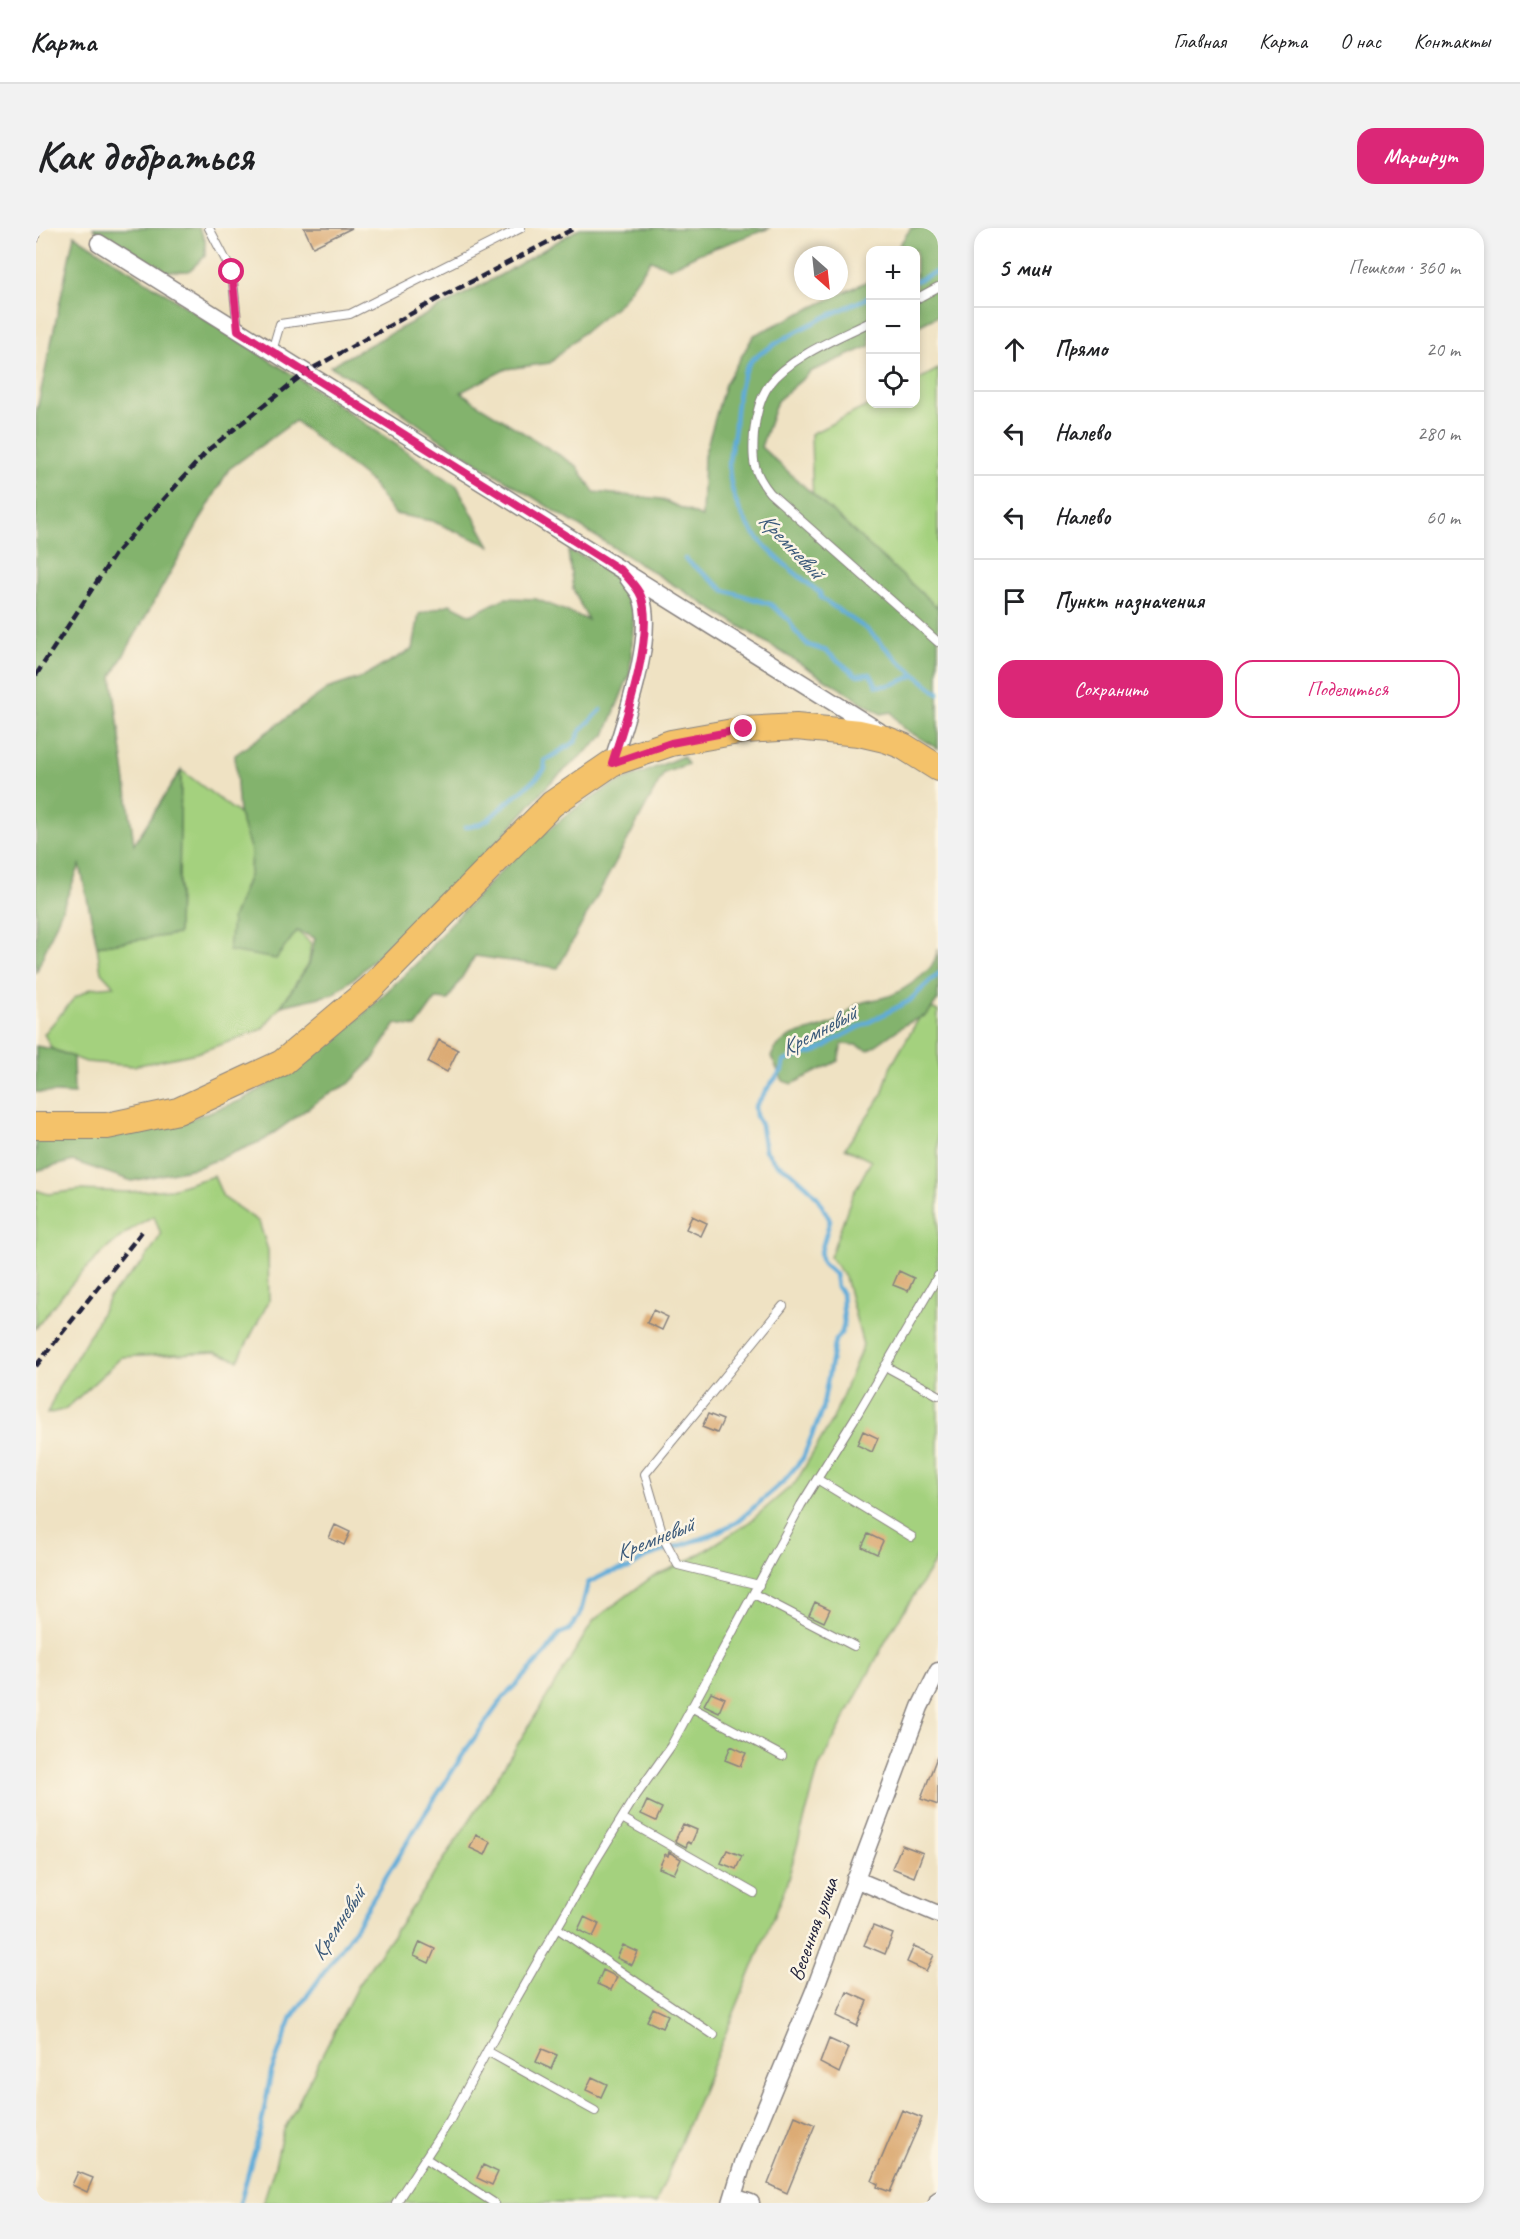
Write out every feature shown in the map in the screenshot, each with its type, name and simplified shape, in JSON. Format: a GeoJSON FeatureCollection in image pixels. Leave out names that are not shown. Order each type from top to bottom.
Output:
{"type":"FeatureCollection","features":[{"type":"Feature","properties":{"kind":"main road"},"geometry":{"type":"LineString","coordinates":[[36,1126],[107,1126],[178,1111],[282,1063],[370,989],[552,804],[612,763],[671,743],[744,729],[796,727],[859,733],[885,739],[903,746],[938,768]]}},
{"type":"Feature","properties":{"kind":"street"},"geometry":{"type":"LineString","coordinates":[[99,243],[903,746]]}},
{"type":"Feature","properties":{"kind":"street"},"geometry":{"type":"LineString","coordinates":[[612,763],[635,688],[641,662],[645,622],[641,596],[622,571]]}},
{"type":"Feature","properties":{"kind":"street","name":"Весенняя улица"},"geometry":{"type":"LineString","coordinates":[[733,2200],[744,2160],[814,1991],[920,1707],[938,1671]]}},
{"type":"Feature","properties":{"kind":"street"},"geometry":{"type":"LineString","coordinates":[[855,1879],[938,1914]]}},
{"type":"Feature","properties":{"kind":"street"},"geometry":{"type":"LineString","coordinates":[[733,2200],[751,2203]]}},
{"type":"Feature","properties":{"kind":"lane"},"geometry":{"type":"LineString","coordinates":[[209,228],[232,272],[238,330]]}},
{"type":"Feature","properties":{"kind":"lane"},"geometry":{"type":"LineString","coordinates":[[272,351],[280,324],[350,314],[521,228]]}},
{"type":"Feature","properties":{"kind":"lane"},"geometry":{"type":"LineString","coordinates":[[920,296],[938,287]]}},
{"type":"Feature","properties":{"kind":"lane"},"geometry":{"type":"LineString","coordinates":[[866,324],[818,348],[785,368],[767,386],[755,421],[752,456],[758,477],[771,493],[938,642]]}},
{"type":"Feature","properties":{"kind":"lane"},"geometry":{"type":"LineString","coordinates":[[396,2203],[450,2120],[557,1928],[622,1818],[671,1746],[801,1505],[938,1276]]}},
{"type":"Feature","properties":{"kind":"lane"},"geometry":{"type":"LineString","coordinates":[[759,1585],[678,1565],[664,1539],[645,1474],[783,1306]]}},
{"type":"Feature","properties":{"kind":"lane"},"geometry":{"type":"LineString","coordinates":[[885,1366],[938,1395]]}},
{"type":"Feature","properties":{"kind":"lane"},"geometry":{"type":"LineString","coordinates":[[817,1479],[912,1536]]}},
{"type":"Feature","properties":{"kind":"lane"},"geometry":{"type":"LineString","coordinates":[[754,1594],[854,1646]]}},
{"type":"Feature","properties":{"kind":"lane"},"geometry":{"type":"LineString","coordinates":[[691,1707],[782,1756]]}},
{"type":"Feature","properties":{"kind":"lane"},"geometry":{"type":"LineString","coordinates":[[622,1818],[754,1893]]}},
{"type":"Feature","properties":{"kind":"lane"},"geometry":{"type":"LineString","coordinates":[[557,1928],[714,2035]]}},
{"type":"Feature","properties":{"kind":"lane"},"geometry":{"type":"LineString","coordinates":[[487,2051],[595,2110]]}},
{"type":"Feature","properties":{"kind":"lane"},"geometry":{"type":"LineString","coordinates":[[425,2158],[494,2203]]}},
{"type":"Feature","properties":{"kind":"green space"},"geometry":{"type":"Polygon","coordinates":[[[93,228],[199,228],[205,240],[205,256],[189,271],[159,272],[107,241],[93,228]]]}},
{"type":"Feature","properties":{"kind":"green space"},"geometry":{"type":"Polygon","coordinates":[[[580,228],[770,228],[698,254],[670,268],[651,260],[621,302],[550,363],[506,369],[461,392],[577,466],[594,492],[661,499],[702,517],[704,456],[725,384],[754,335],[828,300],[848,300],[848,290],[866,282],[866,348],[812,371],[777,401],[761,447],[938,608],[938,749],[903,728],[891,712],[881,714],[436,437],[365,386],[330,366],[506,272],[580,228]]]}},
{"type":"Feature","properties":{"kind":"green space"},"geometry":{"type":"Polygon","coordinates":[[[911,228],[938,228],[938,316],[920,325],[920,246],[899,246],[911,228]]]}},
{"type":"Feature","properties":{"kind":"green space"},"geometry":{"type":"Polygon","coordinates":[[[74,235],[307,384],[457,486],[490,546],[432,521],[395,514],[370,481],[295,421],[229,469],[112,676],[134,844],[181,770],[178,934],[97,946],[80,865],[36,973],[36,414],[74,235]]]}},
{"type":"Feature","properties":{"kind":"green space"},"geometry":{"type":"Polygon","coordinates":[[[938,369],[938,608],[813,508],[811,434],[866,406],[920,408],[920,379],[938,369]]]}},
{"type":"Feature","properties":{"kind":"green space"},"geometry":{"type":"Polygon","coordinates":[[[568,551],[607,565],[634,612],[630,673],[605,735],[551,782],[451,889],[398,935],[358,975],[333,994],[281,1006],[309,964],[315,938],[297,931],[276,959],[229,951],[232,919],[250,873],[251,851],[239,814],[235,755],[327,689],[360,678],[413,649],[419,614],[450,604],[471,615],[505,598],[536,599],[588,620],[573,589],[568,551]]]}},
{"type":"Feature","properties":{"kind":"green space"},"geometry":{"type":"Polygon","coordinates":[[[683,756],[688,764],[664,773],[558,968],[475,956],[448,1000],[436,999],[416,1027],[396,1024],[374,1058],[349,1084],[328,1094],[264,1140],[199,1167],[132,1181],[73,1161],[36,1171],[36,1133],[182,1122],[242,1100],[275,1081],[356,1021],[418,962],[503,869],[538,838],[576,808],[611,786],[683,756]]]}},
{"type":"Feature","properties":{"kind":"green space"},"geometry":{"type":"Polygon","coordinates":[[[181,770],[239,814],[251,850],[250,873],[232,919],[297,931],[311,943],[309,963],[281,1006],[262,1029],[196,1053],[134,1066],[86,1062],[52,1049],[44,1034],[75,997],[92,988],[114,986],[101,972],[97,946],[178,933],[181,770]]]}},
{"type":"Feature","properties":{"kind":"green space"},"geometry":{"type":"Polygon","coordinates":[[[938,949],[938,1000],[927,1015],[906,1024],[869,1050],[856,1045],[842,1044],[838,1061],[792,1084],[783,1081],[771,1057],[782,1042],[789,1037],[837,1021],[858,1004],[891,995],[905,988],[930,967],[935,961],[938,949]]]}},
{"type":"Feature","properties":{"kind":"green space"},"geometry":{"type":"Polygon","coordinates":[[[926,1006],[938,1011],[938,1557],[889,1635],[819,1767],[786,1886],[656,2203],[263,2203],[282,2134],[358,1985],[497,1778],[594,1620],[652,1577],[693,1558],[747,1524],[796,1482],[833,1419],[863,1345],[845,1277],[830,1257],[852,1196],[871,1161],[845,1148],[882,1095],[890,1068],[926,1006]]]}},
{"type":"Feature","properties":{"kind":"green space"},"geometry":{"type":"Polygon","coordinates":[[[36,1046],[73,1057],[74,1094],[36,1092],[36,1046]]]}},
{"type":"Feature","properties":{"kind":"green space"},"geometry":{"type":"Polygon","coordinates":[[[214,1176],[223,1197],[259,1222],[268,1250],[269,1301],[238,1360],[215,1352],[122,1357],[66,1409],[47,1414],[59,1386],[92,1331],[109,1297],[143,1262],[161,1235],[154,1216],[121,1237],[74,1281],[36,1328],[36,1190],[48,1194],[80,1190],[127,1192],[171,1189],[214,1176]]]}},
{"type":"Feature","properties":{"kind":"building"},"geometry":{"type":"Polygon","coordinates":[[[304,228],[352,228],[313,247],[304,228]]]}},
{"type":"Feature","properties":{"kind":"building"},"geometry":{"type":"Polygon","coordinates":[[[439,1040],[458,1050],[447,1072],[428,1062],[439,1040]]]}},
{"type":"Feature","properties":{"kind":"building"},"geometry":{"type":"Polygon","coordinates":[[[692,1216],[707,1223],[701,1236],[686,1229],[692,1216]]]}},
{"type":"Feature","properties":{"kind":"building"},"geometry":{"type":"Polygon","coordinates":[[[899,1271],[914,1278],[908,1291],[893,1285],[899,1271]]]}},
{"type":"Feature","properties":{"kind":"building"},"geometry":{"type":"Polygon","coordinates":[[[653,1310],[668,1317],[662,1330],[647,1323],[653,1310]]]}},
{"type":"Feature","properties":{"kind":"building"},"geometry":{"type":"Polygon","coordinates":[[[708,1414],[723,1420],[717,1433],[702,1427],[708,1414]]]}},
{"type":"Feature","properties":{"kind":"building"},"geometry":{"type":"Polygon","coordinates":[[[863,1431],[878,1438],[872,1452],[857,1445],[863,1431]]]}},
{"type":"Feature","properties":{"kind":"building"},"geometry":{"type":"Polygon","coordinates":[[[335,1525],[350,1532],[344,1545],[329,1538],[335,1525]]]}},
{"type":"Feature","properties":{"kind":"building"},"geometry":{"type":"Polygon","coordinates":[[[868,1534],[883,1541],[877,1554],[862,1547],[868,1534]]]}},
{"type":"Feature","properties":{"kind":"building"},"geometry":{"type":"Polygon","coordinates":[[[815,1602],[830,1609],[824,1622],[809,1615],[815,1602]]]}},
{"type":"Feature","properties":{"kind":"building"},"geometry":{"type":"Polygon","coordinates":[[[711,1692],[725,1698],[719,1712],[704,1705],[711,1692]]]}},
{"type":"Feature","properties":{"kind":"building"},"geometry":{"type":"Polygon","coordinates":[[[731,1746],[746,1753],[740,1766],[725,1760],[731,1746]]]}},
{"type":"Feature","properties":{"kind":"building"},"geometry":{"type":"Polygon","coordinates":[[[938,1757],[938,1805],[921,1799],[938,1757]]]}},
{"type":"Feature","properties":{"kind":"building"},"geometry":{"type":"Polygon","coordinates":[[[647,1801],[662,1808],[656,1821],[641,1814],[647,1801]]]}},
{"type":"Feature","properties":{"kind":"building"},"geometry":{"type":"Polygon","coordinates":[[[683,1824],[697,1830],[691,1844],[688,1842],[686,1847],[675,1841],[683,1824]]]}},
{"type":"Feature","properties":{"kind":"building"},"geometry":{"type":"Polygon","coordinates":[[[476,1835],[491,1842],[485,1855],[470,1848],[476,1835]]]}},
{"type":"Feature","properties":{"kind":"building"},"geometry":{"type":"Polygon","coordinates":[[[902,1845],[923,1853],[914,1877],[892,1868],[902,1845]]]}},
{"type":"Feature","properties":{"kind":"building"},"geometry":{"type":"Polygon","coordinates":[[[727,1850],[742,1856],[736,1869],[721,1863],[727,1850]]]}},
{"type":"Feature","properties":{"kind":"building"},"geometry":{"type":"Polygon","coordinates":[[[669,1852],[681,1859],[674,1874],[659,1868],[665,1854],[668,1856],[669,1852]]]}},
{"type":"Feature","properties":{"kind":"building"},"geometry":{"type":"Polygon","coordinates":[[[584,1917],[599,1924],[593,1937],[578,1930],[584,1917]]]}},
{"type":"Feature","properties":{"kind":"building"},"geometry":{"type":"Polygon","coordinates":[[[873,1926],[893,1934],[885,1954],[864,1945],[873,1926]]]}},
{"type":"Feature","properties":{"kind":"building"},"geometry":{"type":"Polygon","coordinates":[[[420,1942],[435,1949],[429,1963],[414,1956],[420,1942]]]}},
{"type":"Feature","properties":{"kind":"building"},"geometry":{"type":"Polygon","coordinates":[[[623,1945],[638,1952],[632,1965],[617,1958],[623,1945]]]}},
{"type":"Feature","properties":{"kind":"building"},"geometry":{"type":"Polygon","coordinates":[[[914,1946],[934,1955],[926,1971],[907,1962],[914,1946]]]}},
{"type":"Feature","properties":{"kind":"building"},"geometry":{"type":"Polygon","coordinates":[[[603,1970],[617,1977],[611,1990],[597,1984],[603,1970]]]}},
{"type":"Feature","properties":{"kind":"building"},"geometry":{"type":"Polygon","coordinates":[[[847,1992],[867,2001],[857,2026],[837,2016],[847,1992]]]}},
{"type":"Feature","properties":{"kind":"building"},"geometry":{"type":"Polygon","coordinates":[[[653,2008],[668,2015],[662,2028],[647,2021],[653,2008]]]}},
{"type":"Feature","properties":{"kind":"building"},"geometry":{"type":"Polygon","coordinates":[[[829,2039],[849,2048],[839,2073],[820,2063],[829,2039]]]}},
{"type":"Feature","properties":{"kind":"building"},"geometry":{"type":"Polygon","coordinates":[[[542,2049],[557,2055],[551,2069],[536,2062],[542,2049]]]}},
{"type":"Feature","properties":{"kind":"building"},"geometry":{"type":"Polygon","coordinates":[[[592,2077],[607,2084],[601,2097],[586,2090],[592,2077]]]}},
{"type":"Feature","properties":{"kind":"building"},"geometry":{"type":"Polygon","coordinates":[[[902,2110],[922,2118],[890,2192],[877,2187],[878,2184],[872,2181],[902,2110]]]}},
{"type":"Feature","properties":{"kind":"building"},"geometry":{"type":"Polygon","coordinates":[[[795,2116],[815,2125],[787,2193],[768,2184],[795,2116]]]}},
{"type":"Feature","properties":{"kind":"building"},"geometry":{"type":"Polygon","coordinates":[[[483,2165],[498,2172],[492,2185],[477,2178],[483,2165]]]}},
{"type":"Feature","properties":{"kind":"building"},"geometry":{"type":"Polygon","coordinates":[[[78,2172],[93,2178],[87,2192],[72,2185],[78,2172]]]}},
{"type":"Feature","properties":{"kind":"waterway","name":"Кремневый"},"geometry":{"type":"LineString","coordinates":[[920,279],[938,271]]}},
{"type":"Feature","properties":{"kind":"waterway","name":"Кремневый"},"geometry":{"type":"LineString","coordinates":[[866,299],[796,332],[760,354],[749,364],[742,380],[736,408],[729,459],[731,486],[738,506],[759,539],[820,593],[821,598],[868,630],[898,660],[938,693]]}},
{"type":"Feature","properties":{"kind":"waterway"},"geometry":{"type":"LineString","coordinates":[[685,559],[724,590],[770,604],[789,620],[795,631],[808,645],[826,651],[856,675],[870,674],[877,686],[892,684],[916,675]]}},
{"type":"Feature","properties":{"kind":"waterway"},"geometry":{"type":"LineString","coordinates":[[465,827],[480,824],[490,818],[532,782],[545,769],[544,761],[575,742],[581,730],[601,710]]}},
{"type":"Feature","properties":{"kind":"waterway","name":"Кремневый"},"geometry":{"type":"LineString","coordinates":[[240,2203],[261,2127],[271,2073],[292,2017],[352,1933],[420,1821],[503,1698],[546,1653],[559,1634],[569,1630],[580,1615],[588,1583],[608,1573],[629,1568],[648,1556],[709,1536],[737,1522],[783,1482],[803,1458],[822,1410],[835,1340],[842,1332],[844,1323],[842,1293],[837,1287],[835,1274],[822,1262],[820,1255],[830,1220],[817,1197],[808,1187],[790,1171],[777,1164],[765,1150],[755,1107],[783,1069],[784,1062],[820,1050],[909,1001],[938,974]]}},
{"type":"Feature","properties":{"kind":"railway"},"geometry":{"type":"LineString","coordinates":[[36,242],[39,228]]}},
{"type":"Feature","properties":{"kind":"railway"},"geometry":{"type":"LineString","coordinates":[[36,675],[115,554],[208,450],[306,372],[434,301],[575,228]]}},
{"type":"Feature","properties":{"kind":"railway"},"geometry":{"type":"LineString","coordinates":[[36,1366],[144,1229]]}},
{"type":"Feature","properties":{"kind":"route"},"geometry":{"type":"LineString","coordinates":[[232,272],[238,330],[622,571],[641,596],[645,622],[641,662],[633,697],[612,763],[671,743],[744,729]]}}]}
